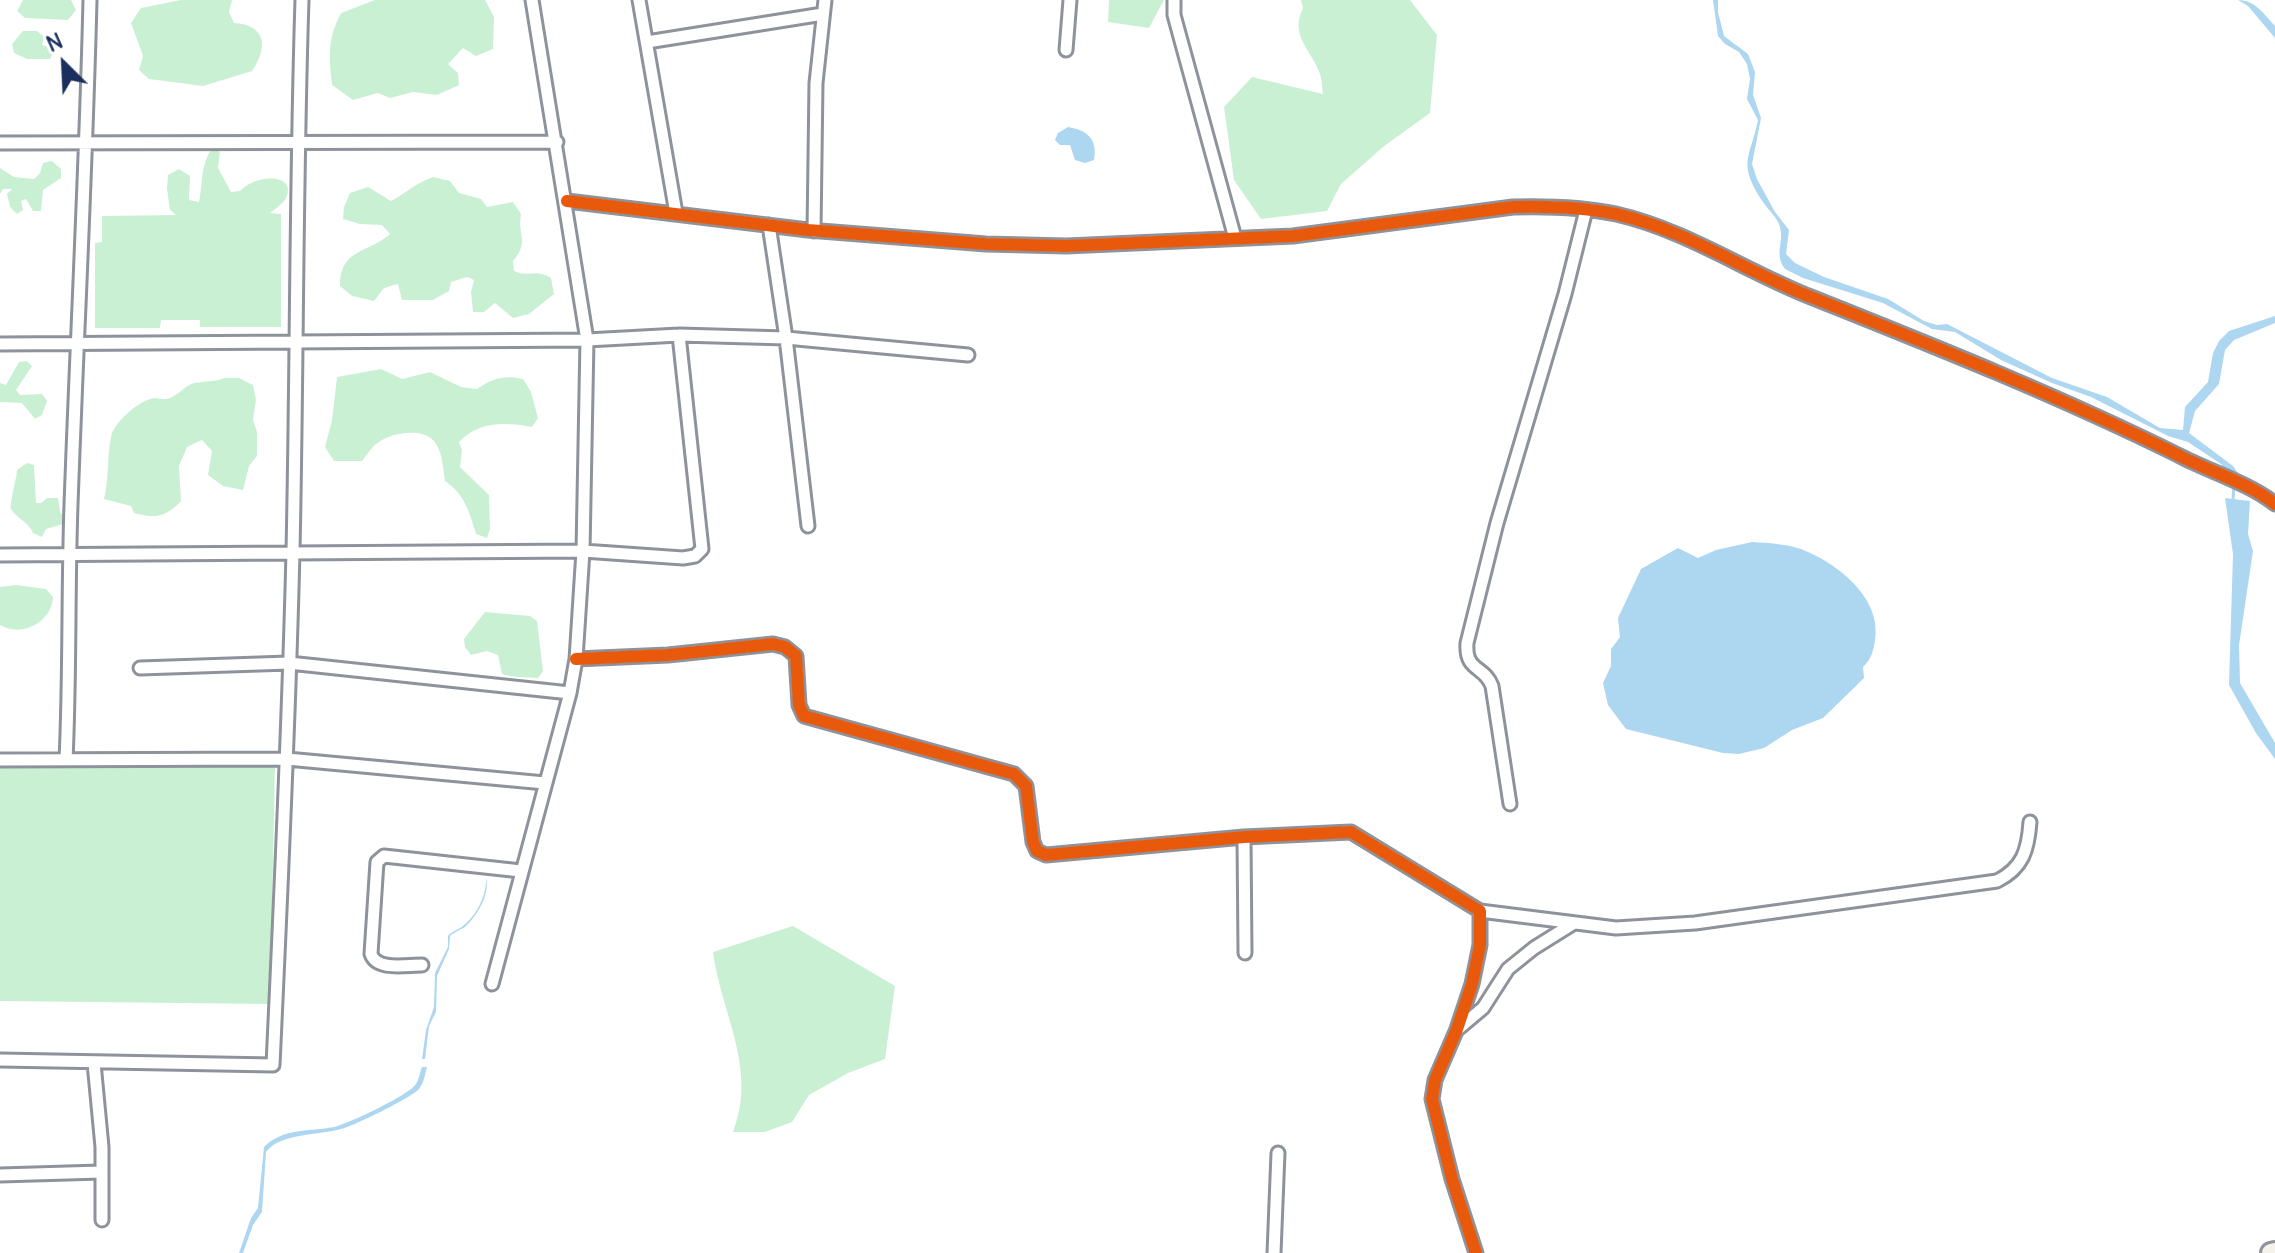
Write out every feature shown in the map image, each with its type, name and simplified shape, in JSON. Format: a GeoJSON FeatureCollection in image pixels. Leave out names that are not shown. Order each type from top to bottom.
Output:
{"type":"FeatureCollection","features":[{"type":"Feature","properties":{"kind":"street"},"geometry":{"type":"LineString","coordinates":[[66,760],[71,671],[70,556],[90,0]]}},
{"type":"Feature","properties":{"kind":"street"},"geometry":{"type":"LineString","coordinates":[[0,1060],[273,1065],[293,555],[297,143],[302,0]]}},
{"type":"Feature","properties":{"kind":"street"},"geometry":{"type":"LineString","coordinates":[[492,984],[570,693],[576,659],[583,551],[587,340],[567,201],[532,0]]}},
{"type":"Feature","properties":{"kind":"street"},"geometry":{"type":"LineString","coordinates":[[639,0],[676,213]]}},
{"type":"Feature","properties":{"kind":"street"},"geometry":{"type":"LineString","coordinates":[[814,231],[816,83],[825,0]]}},
{"type":"Feature","properties":{"kind":"street"},"geometry":{"type":"LineString","coordinates":[[1066,50],[1070,0]]}},
{"type":"Feature","properties":{"kind":"street"},"geometry":{"type":"LineString","coordinates":[[1174,0],[1174,15],[1235,238]]}},
{"type":"Feature","properties":{"kind":"street"},"geometry":{"type":"LineString","coordinates":[[647,42],[823,14]]}},
{"type":"Feature","properties":{"kind":"street"},"geometry":{"type":"LineString","coordinates":[[0,143],[557,142]]}},
{"type":"Feature","properties":{"kind":"street"},"geometry":{"type":"LineString","coordinates":[[567,201],[814,231],[986,244],[1066,246],[1293,236],[1513,207],[1548,206],[1616,214],[1701,244],[1809,296],[2104,418],[2254,490],[2275,504]]}},
{"type":"Feature","properties":{"kind":"street"},"geometry":{"type":"LineString","coordinates":[[1510,804],[1492,686],[1489,678],[1473,667],[1467,643],[1497,523],[1565,294],[1586,210]]}},
{"type":"Feature","properties":{"kind":"street"},"geometry":{"type":"LineString","coordinates":[[769,225],[808,526]]}},
{"type":"Feature","properties":{"kind":"street"},"geometry":{"type":"LineString","coordinates":[[0,344],[587,340],[679,335],[786,338],[968,355]]}},
{"type":"Feature","properties":{"kind":"street"},"geometry":{"type":"LineString","coordinates":[[0,555],[583,551],[683,558],[695,556],[702,549],[679,335]]}},
{"type":"Feature","properties":{"kind":"street"},"geometry":{"type":"LineString","coordinates":[[576,659],[668,655],[773,644],[785,647],[796,656],[799,705],[804,716],[1014,774],[1026,786],[1033,842],[1037,851],[1046,855],[1244,837],[1351,832],[1480,911],[1616,928],[1695,923],[1997,881],[2014,872],[2022,859],[2030,822]]}},
{"type":"Feature","properties":{"kind":"street"},"geometry":{"type":"LineString","coordinates":[[140,668],[289,663],[570,693]]}},
{"type":"Feature","properties":{"kind":"street"},"geometry":{"type":"LineString","coordinates":[[0,760],[287,759],[545,783]]}},
{"type":"Feature","properties":{"kind":"street"},"geometry":{"type":"LineString","coordinates":[[1244,837],[1245,953]]}},
{"type":"Feature","properties":{"kind":"street"},"geometry":{"type":"LineString","coordinates":[[422,965],[380,965],[373,961],[377,862],[380,858],[452,861],[521,871]]}},
{"type":"Feature","properties":{"kind":"street"},"geometry":{"type":"LineString","coordinates":[[1476,1253],[1452,1179],[1432,1099],[1435,1080],[1472,984],[1480,945],[1480,911]]}},
{"type":"Feature","properties":{"kind":"street"},"geometry":{"type":"LineString","coordinates":[[1457,1029],[1483,1008],[1508,969],[1574,923]]}},
{"type":"Feature","properties":{"kind":"street"},"geometry":{"type":"LineString","coordinates":[[94,1063],[102,1147],[102,1220]]}},
{"type":"Feature","properties":{"kind":"street"},"geometry":{"type":"LineString","coordinates":[[1274,1253],[1278,1153]]}},
{"type":"Feature","properties":{"kind":"street"},"geometry":{"type":"LineString","coordinates":[[0,1175],[101,1172]]}},
{"type":"Feature","properties":{"kind":"green space"},"geometry":{"type":"Polygon","coordinates":[[[23,0],[71,0],[76,10],[68,20],[25,18],[17,11],[23,0]]]}},
{"type":"Feature","properties":{"kind":"green space"},"geometry":{"type":"Polygon","coordinates":[[[181,0],[232,0],[229,12],[234,23],[253,28],[261,39],[261,54],[252,71],[203,86],[149,79],[139,70],[143,56],[131,23],[141,8],[181,0]]]}},
{"type":"Feature","properties":{"kind":"green space"},"geometry":{"type":"Polygon","coordinates":[[[375,0],[485,0],[494,17],[493,49],[476,56],[463,48],[448,64],[458,73],[459,85],[437,95],[413,92],[390,98],[378,93],[353,100],[332,85],[331,40],[341,13],[375,0]]]}},
{"type":"Feature","properties":{"kind":"green space"},"geometry":{"type":"Polygon","coordinates":[[[1109,0],[1164,0],[1149,28],[1108,22],[1109,0]]]}},
{"type":"Feature","properties":{"kind":"green space"},"geometry":{"type":"Polygon","coordinates":[[[1301,0],[1410,0],[1437,35],[1430,113],[1383,147],[1341,184],[1327,211],[1261,219],[1234,180],[1224,107],[1252,77],[1323,94],[1320,74],[1300,35],[1301,0]]]}},
{"type":"Feature","properties":{"kind":"green space"},"geometry":{"type":"Polygon","coordinates":[[[23,31],[37,31],[44,37],[42,45],[55,49],[50,59],[27,59],[14,53],[12,44],[23,31]]]}},
{"type":"Feature","properties":{"kind":"green space"},"geometry":{"type":"Polygon","coordinates":[[[216,148],[220,153],[218,168],[231,192],[265,179],[282,181],[287,185],[285,200],[270,213],[281,214],[281,327],[200,327],[200,320],[161,320],[160,328],[95,328],[95,243],[102,242],[102,216],[176,215],[170,210],[167,189],[168,175],[179,169],[190,176],[189,200],[199,202],[205,163],[211,150],[216,148]]]}},
{"type":"Feature","properties":{"kind":"green space"},"geometry":{"type":"Polygon","coordinates":[[[52,161],[61,169],[61,178],[43,190],[41,211],[33,211],[26,199],[21,201],[23,210],[17,214],[10,207],[7,194],[12,189],[3,189],[0,194],[0,168],[14,177],[34,179],[43,163],[52,161]]]}},
{"type":"Feature","properties":{"kind":"green space"},"geometry":{"type":"Polygon","coordinates":[[[433,177],[450,181],[459,193],[481,199],[487,207],[513,202],[521,214],[522,243],[513,261],[514,271],[551,278],[554,294],[529,314],[513,318],[495,303],[484,312],[473,312],[471,292],[474,280],[467,277],[451,282],[449,291],[433,300],[402,300],[398,284],[384,288],[374,301],[352,296],[340,286],[344,265],[350,258],[390,234],[382,225],[343,219],[350,193],[368,187],[391,201],[433,177]]]}},
{"type":"Feature","properties":{"kind":"green space"},"geometry":{"type":"Polygon","coordinates":[[[27,361],[32,366],[16,390],[20,395],[42,394],[47,401],[42,415],[35,419],[22,403],[0,402],[0,383],[6,385],[19,362],[27,361]]]}},
{"type":"Feature","properties":{"kind":"green space"},"geometry":{"type":"Polygon","coordinates":[[[381,369],[402,379],[430,372],[461,387],[477,389],[499,378],[523,379],[531,392],[538,418],[532,427],[492,425],[475,430],[459,442],[462,450],[460,467],[489,495],[490,529],[487,538],[476,534],[462,498],[445,481],[436,444],[425,435],[409,433],[392,436],[376,444],[362,461],[334,461],[325,447],[337,377],[381,369]]]}},
{"type":"Feature","properties":{"kind":"green space"},"geometry":{"type":"Polygon","coordinates":[[[239,378],[253,385],[256,400],[253,420],[257,432],[257,456],[249,466],[243,490],[223,486],[208,475],[212,451],[202,440],[187,447],[179,466],[181,501],[170,510],[160,515],[141,515],[134,513],[131,506],[104,499],[111,437],[122,419],[149,399],[167,399],[194,383],[239,378]]]}},
{"type":"Feature","properties":{"kind":"green space"},"geometry":{"type":"Polygon","coordinates":[[[27,463],[34,465],[36,503],[47,498],[58,498],[64,517],[63,524],[46,529],[42,537],[33,533],[11,509],[17,470],[27,463]]]}},
{"type":"Feature","properties":{"kind":"green space"},"geometry":{"type":"Polygon","coordinates":[[[16,585],[46,589],[53,597],[42,620],[17,630],[0,625],[0,587],[16,585]]]}},
{"type":"Feature","properties":{"kind":"green space"},"geometry":{"type":"Polygon","coordinates":[[[485,612],[530,616],[537,621],[543,671],[538,678],[502,674],[498,655],[487,651],[471,655],[464,639],[485,612]]]}},
{"type":"Feature","properties":{"kind":"green space"},"geometry":{"type":"Polygon","coordinates":[[[275,766],[270,1004],[0,1001],[0,768],[275,766]]]}},
{"type":"Feature","properties":{"kind":"green space"},"geometry":{"type":"Polygon","coordinates":[[[793,926],[895,986],[885,1059],[848,1073],[809,1095],[792,1122],[765,1132],[733,1132],[740,1108],[740,1063],[713,952],[793,926]]]}},
{"type":"Feature","properties":{"kind":"water"},"geometry":{"type":"Polygon","coordinates":[[[1713,0],[1718,0],[1724,36],[1748,54],[1755,72],[1753,95],[1761,118],[1752,164],[1775,212],[1789,230],[1786,254],[1795,263],[1824,277],[1888,299],[1924,321],[1947,324],[2052,378],[2107,397],[2160,428],[2183,430],[2185,407],[2208,382],[2213,353],[2229,331],[2275,316],[2275,323],[2234,340],[2225,350],[2219,384],[2195,411],[2189,433],[2233,466],[2240,476],[2231,476],[2221,464],[2188,442],[2168,436],[2091,397],[2001,360],[1955,332],[1932,329],[1883,303],[1803,278],[1785,269],[1780,258],[1779,224],[1755,189],[1748,169],[1758,120],[1747,99],[1750,79],[1747,64],[1739,52],[1718,36],[1713,0]]]}},
{"type":"Feature","properties":{"kind":"water"},"geometry":{"type":"Polygon","coordinates":[[[2238,0],[2249,2],[2263,12],[2275,26],[2275,38],[2248,6],[2238,0]]]}},
{"type":"Feature","properties":{"kind":"water"},"geometry":{"type":"Polygon","coordinates":[[[1068,127],[1081,130],[1090,137],[1094,160],[1085,163],[1075,160],[1070,145],[1060,145],[1055,140],[1058,133],[1068,127]]]}},
{"type":"Feature","properties":{"kind":"water"},"geometry":{"type":"Polygon","coordinates":[[[2225,498],[2250,501],[2248,534],[2253,551],[2239,645],[2240,683],[2275,743],[2275,759],[2256,733],[2229,685],[2233,554],[2225,498]]]}},
{"type":"Feature","properties":{"kind":"water"},"geometry":{"type":"Polygon","coordinates":[[[1752,542],[1802,549],[1835,567],[1859,589],[1873,615],[1876,630],[1872,652],[1863,667],[1864,678],[1823,718],[1792,730],[1764,748],[1739,754],[1723,753],[1626,729],[1608,705],[1603,683],[1611,666],[1611,649],[1620,637],[1618,618],[1641,569],[1678,548],[1698,558],[1716,550],[1752,542]]]}},
{"type":"Feature","properties":{"kind":"water"},"geometry":{"type":"Polygon","coordinates":[[[486,878],[485,896],[479,909],[467,925],[450,936],[449,949],[437,976],[436,1012],[429,1026],[425,1059],[422,1059],[426,1030],[434,1007],[435,973],[448,947],[448,936],[469,921],[477,910],[485,891],[486,878]]]}},
{"type":"Feature","properties":{"kind":"water"},"geometry":{"type":"Polygon","coordinates":[[[422,1067],[427,1067],[420,1088],[394,1105],[341,1129],[281,1141],[266,1152],[262,1212],[253,1225],[243,1253],[239,1253],[251,1218],[258,1208],[264,1147],[280,1136],[334,1127],[378,1108],[411,1089],[422,1067]]]}},
{"type":"Feature","properties":{"kind":"waterway"},"geometry":{"type":"LineString","coordinates":[[2233,500],[2234,484]]}},
{"type":"Feature","properties":{"kind":"cycle path"},"geometry":{"type":"LineString","coordinates":[[567,201],[808,230],[986,244],[1066,246],[1293,236],[1513,207],[1565,208],[1616,214],[1691,240],[1787,287],[2042,392],[2241,483],[2275,504]]}},
{"type":"Feature","properties":{"kind":"cycle path"},"geometry":{"type":"LineString","coordinates":[[576,659],[668,655],[773,644],[785,647],[796,656],[799,705],[804,716],[1014,774],[1026,786],[1033,842],[1037,851],[1046,855],[1244,837],[1351,832],[1480,911],[1480,945],[1472,984],[1435,1080],[1432,1099],[1452,1179],[1476,1253]]}}]}
